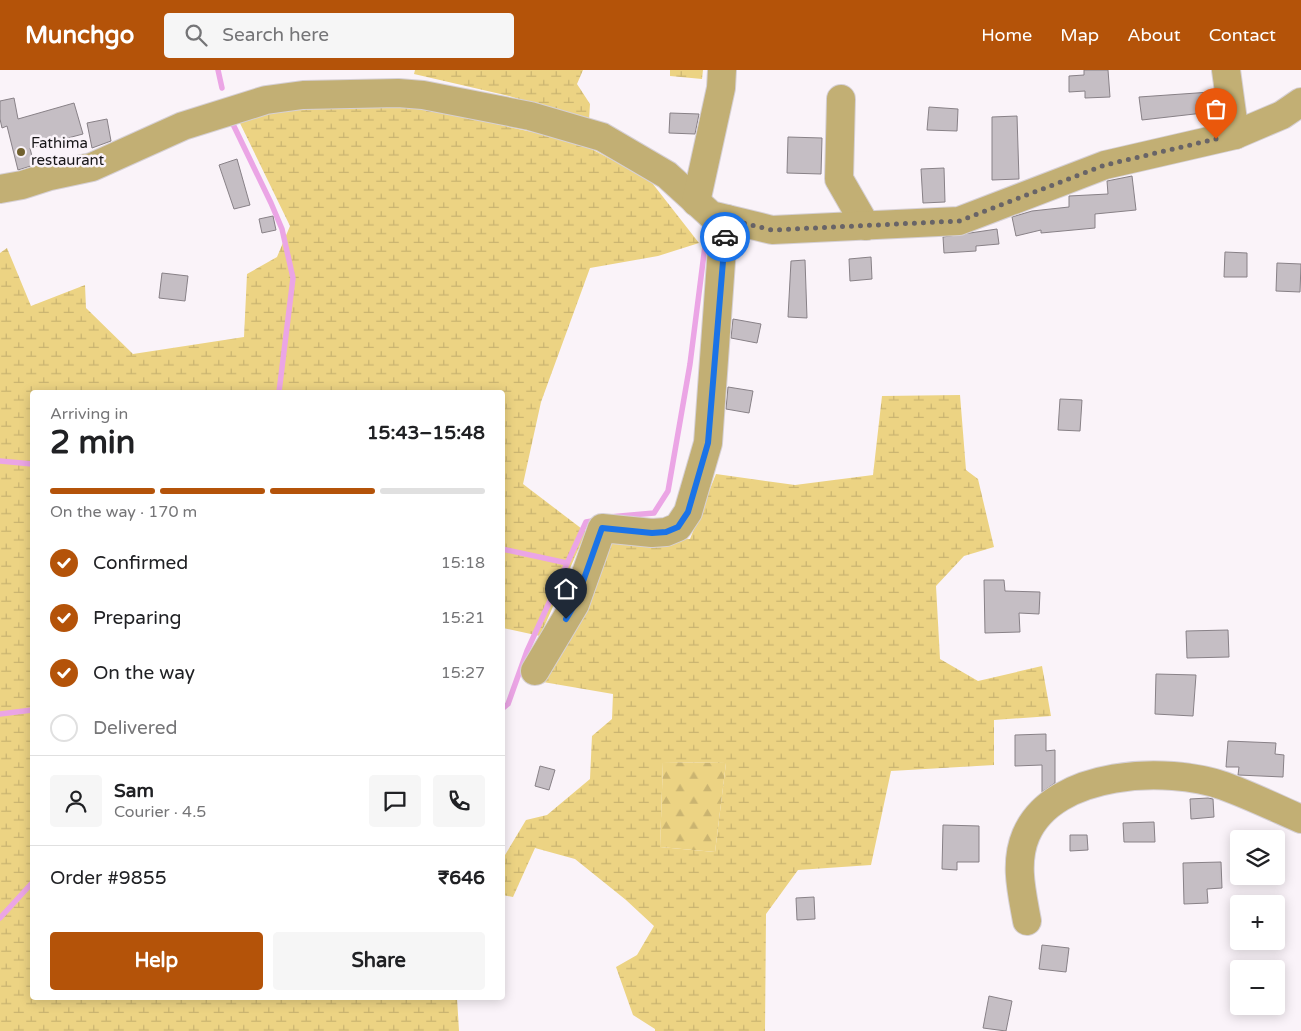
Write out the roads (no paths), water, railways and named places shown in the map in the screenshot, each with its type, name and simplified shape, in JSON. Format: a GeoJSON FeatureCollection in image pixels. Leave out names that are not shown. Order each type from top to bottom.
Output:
{"type":"FeatureCollection","features":[{"type":"Feature","properties":{"kind":"street"},"geometry":{"type":"LineString","coordinates":[[696,202],[721,88],[722,70]]}},
{"type":"Feature","properties":{"kind":"street"},"geometry":{"type":"LineString","coordinates":[[1226,70],[1235,135]]}},
{"type":"Feature","properties":{"kind":"street"},"geometry":{"type":"LineString","coordinates":[[0,189],[92,167],[183,126],[266,100],[303,94],[398,93],[423,95],[530,116],[602,137],[667,175],[712,215],[772,230],[959,221],[1105,165],[1235,135],[1282,115],[1301,102]]}},
{"type":"Feature","properties":{"kind":"street"},"geometry":{"type":"LineString","coordinates":[[841,99],[838,179],[866,226]]}},
{"type":"Feature","properties":{"kind":"street"},"geometry":{"type":"LineString","coordinates":[[535,671],[575,604],[602,528],[652,533],[666,532],[678,527],[688,512],[708,443],[722,248],[727,219]]}},
{"type":"Feature","properties":{"kind":"street"},"geometry":{"type":"LineString","coordinates":[[1027,921],[1018,874],[1026,835],[1043,810],[1076,788],[1118,777],[1182,777],[1223,786],[1301,818]]}},
{"type":"Feature","properties":{"kind":"waterway"},"geometry":{"type":"LineString","coordinates":[[218,70],[222,88]]}},
{"type":"Feature","properties":{"kind":"waterway"},"geometry":{"type":"LineString","coordinates":[[230,118],[282,229],[293,278],[279,390]]}},
{"type":"Feature","properties":{"kind":"waterway"},"geometry":{"type":"LineString","coordinates":[[609,517],[654,513],[668,491],[690,364],[707,230]]}},
{"type":"Feature","properties":{"kind":"waterway"},"geometry":{"type":"LineString","coordinates":[[0,461],[30,464]]}},
{"type":"Feature","properties":{"kind":"waterway"},"geometry":{"type":"LineString","coordinates":[[505,706],[508,704],[527,651],[586,522],[598,520]]}},
{"type":"Feature","properties":{"kind":"waterway"},"geometry":{"type":"LineString","coordinates":[[505,550],[567,563]]}},
{"type":"Feature","properties":{"kind":"waterway"},"geometry":{"type":"LineString","coordinates":[[0,714],[30,710]]}},
{"type":"Feature","properties":{"kind":"waterway"},"geometry":{"type":"LineString","coordinates":[[0,918],[30,885]]}},
{"type":"Feature","properties":{"kind":"place","name":"Fathima restaurant"},"geometry":{"type":"Point","coordinates":[21,152]}}]}
